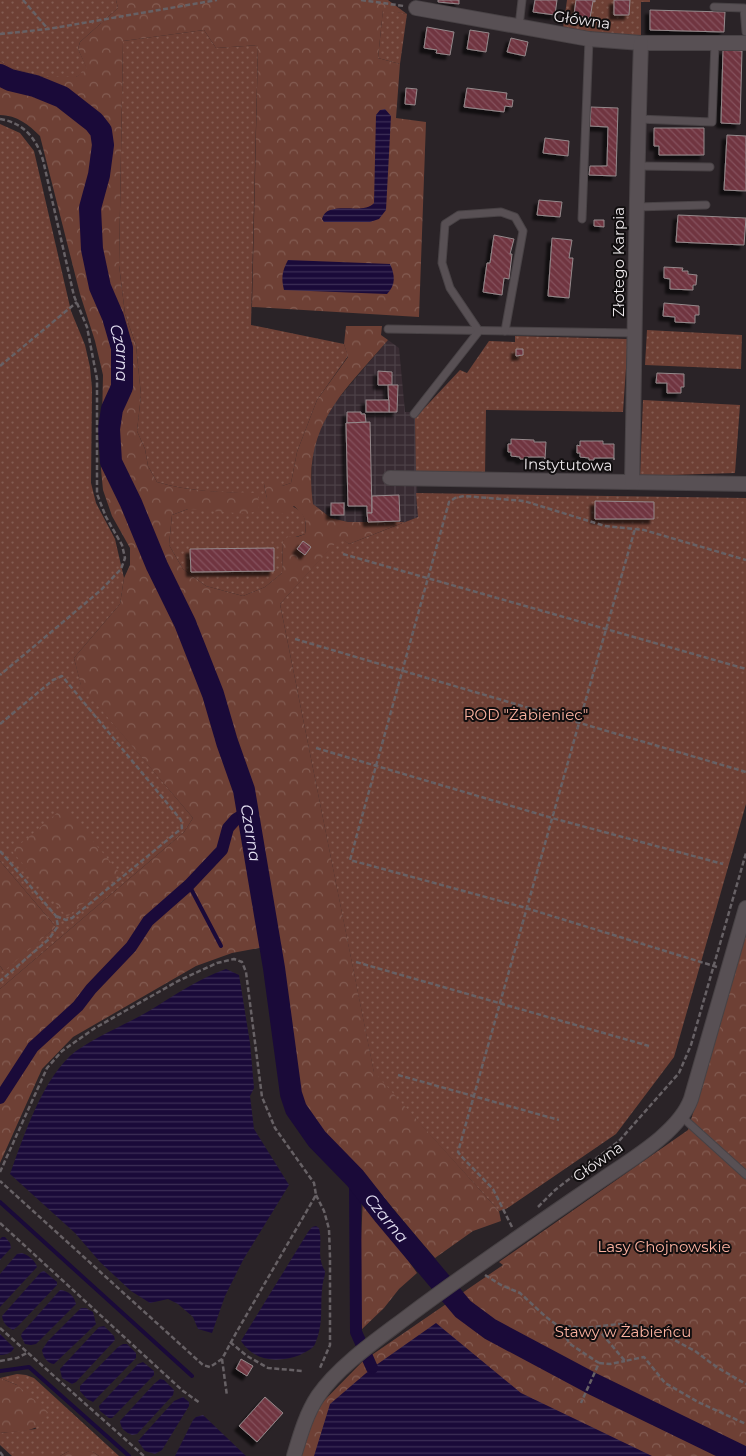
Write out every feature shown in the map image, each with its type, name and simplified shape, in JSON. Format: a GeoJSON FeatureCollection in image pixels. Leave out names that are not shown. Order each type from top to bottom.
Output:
{"type":"FeatureCollection","features":[{"type":"Feature","properties":{"kind":"street","name":"Główna"},"geometry":{"type":"LineString","coordinates":[[417,4],[590,39],[640,43],[746,43]]}},
{"type":"Feature","properties":{"kind":"street","name":"Złotego Karpia"},"geometry":{"type":"LineString","coordinates":[[632,482],[640,43]]}},
{"type":"Feature","properties":{"kind":"street","name":"Instytutowa"},"geometry":{"type":"LineString","coordinates":[[390,478],[746,484]]}},
{"type":"Feature","properties":{"kind":"street","name":"Główna"},"geometry":{"type":"LineString","coordinates":[[294,1456],[303,1427],[318,1397],[334,1377],[353,1360],[459,1278],[626,1163],[670,1130],[682,1117],[688,1109],[746,908]]}},
{"type":"Feature","properties":{"kind":"lane"},"geometry":{"type":"LineString","coordinates":[[519,26],[522,0]]}},
{"type":"Feature","properties":{"kind":"lane"},"geometry":{"type":"LineString","coordinates":[[714,7],[744,8],[746,32]]}},
{"type":"Feature","properties":{"kind":"lane"},"geometry":{"type":"LineString","coordinates":[[582,219],[590,39]]}},
{"type":"Feature","properties":{"kind":"lane"},"geometry":{"type":"LineString","coordinates":[[638,120],[712,122],[715,43]]}},
{"type":"Feature","properties":{"kind":"lane"},"geometry":{"type":"LineString","coordinates":[[638,166],[710,167]]}},
{"type":"Feature","properties":{"kind":"lane"},"geometry":{"type":"LineString","coordinates":[[636,207],[706,205]]}},
{"type":"Feature","properties":{"kind":"lane"},"geometry":{"type":"LineString","coordinates":[[479,331],[450,288],[442,264],[445,224],[459,215],[501,212],[515,216],[523,231],[505,331]]}},
{"type":"Feature","properties":{"kind":"lane"},"geometry":{"type":"LineString","coordinates":[[388,329],[635,333]]}},
{"type":"Feature","properties":{"kind":"lane"},"geometry":{"type":"LineString","coordinates":[[414,414],[479,331]]}},
{"type":"Feature","properties":{"kind":"lane"},"geometry":{"type":"LineString","coordinates":[[682,1117],[746,1175]]}},
{"type":"Feature","properties":{"kind":"path"},"geometry":{"type":"LineString","coordinates":[[23,0],[48,29]]}},
{"type":"Feature","properties":{"kind":"path"},"geometry":{"type":"LineString","coordinates":[[0,34],[48,29],[217,0]]}},
{"type":"Feature","properties":{"kind":"path"},"geometry":{"type":"LineString","coordinates":[[361,0],[417,4]]}},
{"type":"Feature","properties":{"kind":"path"},"geometry":{"type":"LineString","coordinates":[[0,119],[16,124],[26,131],[38,146],[77,302],[87,327],[97,379],[97,494],[106,517],[122,545],[125,558],[121,569],[101,590],[0,676]]}},
{"type":"Feature","properties":{"kind":"path"},"geometry":{"type":"LineString","coordinates":[[0,366],[77,302]]}},
{"type":"Feature","properties":{"kind":"path"},"geometry":{"type":"LineString","coordinates":[[701,961],[526,908],[350,860],[449,502],[464,496],[524,501],[605,526],[635,529],[746,560]]}},
{"type":"Feature","properties":{"kind":"path"},"geometry":{"type":"LineString","coordinates":[[518,1237],[493,1189],[458,1152],[635,529]]}},
{"type":"Feature","properties":{"kind":"path"},"geometry":{"type":"LineString","coordinates":[[344,554],[746,669]]}},
{"type":"Feature","properties":{"kind":"path"},"geometry":{"type":"LineString","coordinates":[[295,640],[746,772]]}},
{"type":"Feature","properties":{"kind":"path"},"geometry":{"type":"LineString","coordinates":[[0,724],[53,680],[62,676],[181,820],[182,828],[72,918],[66,920],[56,916],[0,851]]}},
{"type":"Feature","properties":{"kind":"path"},"geometry":{"type":"LineString","coordinates":[[316,748],[376,764],[552,818],[723,864]]}},
{"type":"Feature","properties":{"kind":"path"},"geometry":{"type":"LineString","coordinates":[[535,1210],[555,1190],[619,1141],[679,1073],[691,1045],[746,853]]}},
{"type":"Feature","properties":{"kind":"path"},"geometry":{"type":"LineString","coordinates":[[0,982],[49,939],[58,926],[56,916]]}},
{"type":"Feature","properties":{"kind":"path"},"geometry":{"type":"LineString","coordinates":[[0,1172],[47,1068],[62,1052],[95,1028],[178,981],[217,963],[234,959],[242,962],[246,972],[262,1097],[275,1128],[314,1183],[316,1195],[330,1229],[330,1345],[320,1368]]}},
{"type":"Feature","properties":{"kind":"path"},"geometry":{"type":"LineString","coordinates":[[356,962],[649,1046]]}},
{"type":"Feature","properties":{"kind":"path"},"geometry":{"type":"LineString","coordinates":[[398,1075],[559,1120]]}},
{"type":"Feature","properties":{"kind":"path"},"geometry":{"type":"LineString","coordinates":[[0,1181],[203,1365],[210,1367],[222,1359],[230,1342],[316,1195]]}},
{"type":"Feature","properties":{"kind":"path"},"geometry":{"type":"LineString","coordinates":[[0,1224],[183,1391],[200,1403]]}},
{"type":"Feature","properties":{"kind":"path"},"geometry":{"type":"LineString","coordinates":[[474,1268],[501,1285],[520,1293],[546,1318],[557,1324],[597,1328],[619,1324],[643,1327],[695,1351],[718,1368],[746,1384]]}},
{"type":"Feature","properties":{"kind":"path"},"geometry":{"type":"LineString","coordinates":[[557,1324],[570,1344],[599,1363],[610,1364],[644,1357],[665,1383],[698,1402],[746,1424]]}},
{"type":"Feature","properties":{"kind":"path"},"geometry":{"type":"LineString","coordinates":[[0,1328],[144,1456]]}},
{"type":"Feature","properties":{"kind":"path"},"geometry":{"type":"LineString","coordinates":[[597,1328],[625,1361]]}},
{"type":"Feature","properties":{"kind":"path"},"geometry":{"type":"LineString","coordinates":[[230,1342],[247,1356],[268,1368],[303,1371]]}},
{"type":"Feature","properties":{"kind":"path"},"geometry":{"type":"LineString","coordinates":[[0,1361],[17,1358],[28,1353]]}},
{"type":"Feature","properties":{"kind":"path"},"geometry":{"type":"LineString","coordinates":[[222,1359],[227,1396]]}},
{"type":"Feature","properties":{"kind":"path"},"geometry":{"type":"LineString","coordinates":[[581,1403],[599,1363]]}},
{"type":"Feature","properties":{"kind":"path"},"geometry":{"type":"LineString","coordinates":[[0,1452],[3,1456]]}},
{"type":"Feature","properties":{"kind":"shaded area"},"geometry":{"type":"Polygon","coordinates":[[[385,109],[391,116],[386,210],[379,219],[370,222],[324,222],[322,219],[325,213],[331,210],[369,207],[374,203],[376,115],[380,110],[385,109]]]}},
{"type":"Feature","properties":{"kind":"shaded area"},"geometry":{"type":"Polygon","coordinates":[[[288,260],[390,264],[394,276],[393,283],[387,294],[284,290],[283,275],[288,260]]]}},
{"type":"Feature","properties":{"kind":"shaded area"},"geometry":{"type":"Polygon","coordinates":[[[388,340],[399,348],[405,412],[411,412],[415,418],[418,517],[405,522],[348,522],[331,518],[313,504],[311,486],[313,450],[320,429],[332,406],[388,340]]]}},
{"type":"Feature","properties":{"kind":"shaded area"},"geometry":{"type":"Polygon","coordinates":[[[226,969],[239,975],[250,1043],[254,1088],[250,1096],[254,1129],[289,1185],[243,1260],[225,1296],[212,1333],[198,1329],[193,1317],[178,1304],[168,1299],[150,1303],[131,1291],[100,1262],[75,1233],[10,1174],[44,1091],[64,1062],[76,1051],[94,1040],[149,1011],[196,982],[226,969]]]}},
{"type":"Feature","properties":{"kind":"shaded area"},"geometry":{"type":"Polygon","coordinates":[[[316,1226],[319,1228],[320,1255],[325,1271],[320,1328],[315,1344],[309,1350],[292,1358],[275,1360],[260,1357],[241,1341],[308,1232],[312,1227],[316,1226]]]}},
{"type":"Feature","properties":{"kind":"shaded area"},"geometry":{"type":"Polygon","coordinates":[[[5,1237],[10,1243],[11,1248],[0,1260],[0,1239],[5,1237]]]}},
{"type":"Feature","properties":{"kind":"shaded area"},"geometry":{"type":"Polygon","coordinates":[[[22,1253],[31,1258],[37,1267],[0,1307],[0,1274],[17,1254],[22,1253]]]}},
{"type":"Feature","properties":{"kind":"shaded area"},"geometry":{"type":"Polygon","coordinates":[[[44,1271],[57,1282],[57,1285],[18,1326],[13,1330],[11,1329],[4,1323],[2,1316],[41,1272],[44,1271]]]}},
{"type":"Feature","properties":{"kind":"shaded area"},"geometry":{"type":"Polygon","coordinates":[[[60,1290],[71,1294],[76,1304],[36,1344],[25,1344],[21,1336],[22,1333],[60,1290]]]}},
{"type":"Feature","properties":{"kind":"shaded area"},"geometry":{"type":"Polygon","coordinates":[[[81,1308],[86,1308],[93,1312],[96,1324],[54,1364],[47,1361],[42,1350],[48,1341],[81,1308]]]}},
{"type":"Feature","properties":{"kind":"shaded area"},"geometry":{"type":"Polygon","coordinates":[[[436,1323],[521,1393],[652,1456],[314,1456],[330,1404],[372,1368],[436,1323]]]}},
{"type":"Feature","properties":{"kind":"shaded area"},"geometry":{"type":"Polygon","coordinates":[[[104,1326],[114,1336],[115,1340],[76,1382],[72,1384],[62,1378],[60,1369],[99,1327],[104,1326]]]}},
{"type":"Feature","properties":{"kind":"shaded area"},"geometry":{"type":"Polygon","coordinates":[[[0,1334],[14,1348],[8,1354],[0,1355],[0,1334]]]}},
{"type":"Feature","properties":{"kind":"shaded area"},"geometry":{"type":"Polygon","coordinates":[[[123,1344],[127,1344],[136,1353],[136,1358],[93,1402],[87,1399],[80,1391],[80,1386],[123,1344]]]}},
{"type":"Feature","properties":{"kind":"shaded area"},"geometry":{"type":"Polygon","coordinates":[[[143,1362],[154,1371],[154,1375],[112,1418],[109,1418],[100,1411],[99,1406],[138,1364],[143,1362]]]}},
{"type":"Feature","properties":{"kind":"shaded area"},"geometry":{"type":"Polygon","coordinates":[[[160,1379],[164,1380],[174,1390],[173,1395],[137,1434],[127,1433],[122,1428],[120,1421],[160,1379]]]}},
{"type":"Feature","properties":{"kind":"shaded area"},"geometry":{"type":"Polygon","coordinates":[[[183,1397],[189,1402],[189,1406],[162,1450],[155,1454],[145,1451],[138,1441],[174,1401],[183,1397]]]}},
{"type":"Feature","properties":{"kind":"shaded area"},"geometry":{"type":"Polygon","coordinates":[[[203,1415],[246,1456],[175,1456],[193,1420],[203,1415]]]}},
{"type":"Feature","properties":{"kind":"green space"},"geometry":{"type":"Polygon","coordinates":[[[0,0],[116,0],[118,8],[80,42],[78,49],[88,70],[76,77],[44,77],[11,68],[0,61],[0,0]]]}},
{"type":"Feature","properties":{"kind":"green space"},"geometry":{"type":"Polygon","coordinates":[[[116,0],[388,0],[407,14],[383,10],[378,58],[400,64],[396,118],[426,122],[419,317],[252,307],[258,45],[216,48],[204,30],[123,41],[119,265],[125,314],[136,345],[141,395],[137,431],[145,449],[148,466],[157,482],[194,490],[258,493],[259,510],[247,514],[188,509],[172,515],[169,545],[183,569],[206,586],[243,596],[265,587],[282,573],[283,541],[289,536],[297,537],[305,534],[305,522],[303,515],[294,506],[284,514],[274,512],[267,499],[264,484],[273,479],[282,486],[291,483],[297,452],[317,400],[348,357],[344,344],[346,326],[382,326],[381,335],[388,340],[341,395],[329,413],[320,432],[314,453],[311,477],[313,504],[331,518],[348,522],[405,522],[349,544],[340,538],[280,604],[374,1072],[499,1211],[501,1221],[473,1231],[435,1258],[366,1176],[317,1126],[302,1104],[296,1091],[281,944],[232,953],[196,966],[73,1037],[42,1069],[0,1163],[0,989],[184,832],[193,818],[81,686],[74,658],[120,604],[124,578],[130,565],[130,548],[112,516],[103,490],[101,469],[103,375],[95,341],[80,294],[40,136],[22,121],[6,115],[0,115],[0,61],[12,68],[44,77],[76,77],[87,69],[78,49],[80,42],[118,8],[116,0]]]}},
{"type":"Feature","properties":{"kind":"green space"},"geometry":{"type":"Polygon","coordinates":[[[567,0],[650,0],[650,2],[641,2],[641,38],[563,28],[567,0]]]}},
{"type":"Feature","properties":{"kind":"green space"},"geometry":{"type":"Polygon","coordinates":[[[383,9],[407,14],[400,64],[378,58],[383,9]]]}},
{"type":"Feature","properties":{"kind":"green space"},"geometry":{"type":"Polygon","coordinates":[[[204,30],[216,48],[258,45],[251,325],[344,344],[348,356],[317,400],[297,452],[291,483],[282,486],[264,484],[267,499],[290,505],[301,512],[306,525],[305,534],[283,541],[282,573],[265,587],[243,596],[206,586],[183,569],[169,545],[172,515],[188,509],[258,494],[194,490],[157,482],[148,466],[145,449],[137,431],[141,395],[136,345],[125,314],[119,265],[123,41],[204,30]]]}},
{"type":"Feature","properties":{"kind":"green space"},"geometry":{"type":"Polygon","coordinates":[[[0,124],[20,133],[34,151],[71,311],[85,345],[90,367],[92,388],[91,483],[96,503],[115,539],[124,578],[120,604],[74,658],[81,685],[193,818],[184,832],[0,989],[0,966],[3,970],[56,927],[0,861],[0,124]]]}},
{"type":"Feature","properties":{"kind":"green space"},"geometry":{"type":"Polygon","coordinates":[[[647,330],[742,335],[741,369],[645,365],[647,330]]]}},
{"type":"Feature","properties":{"kind":"green space"},"geometry":{"type":"Polygon","coordinates":[[[515,336],[628,339],[623,412],[486,410],[485,475],[416,473],[415,418],[460,370],[467,373],[489,341],[515,342],[515,336]]]}},
{"type":"Feature","properties":{"kind":"green space"},"geometry":{"type":"Polygon","coordinates":[[[643,400],[740,405],[735,473],[640,476],[643,400]]]}},
{"type":"Feature","properties":{"kind":"green space","name":"ROD \"Żabieniec\""},"geometry":{"type":"Polygon","coordinates":[[[416,493],[746,498],[746,804],[674,1057],[616,1134],[506,1209],[499,1211],[374,1073],[280,604],[340,537],[349,544],[418,517],[416,493]]]}},
{"type":"Feature","properties":{"kind":"green space"},"geometry":{"type":"Polygon","coordinates":[[[64,807],[119,872],[67,917],[12,851],[64,807]]]}},
{"type":"Feature","properties":{"kind":"green space"},"geometry":{"type":"Polygon","coordinates":[[[0,861],[56,927],[4,971],[0,966],[0,861]]]}},
{"type":"Feature","properties":{"kind":"green space","name":"Stawy w Żabieńcu"},"geometry":{"type":"Polygon","coordinates":[[[746,933],[746,1456],[299,1456],[312,1413],[363,1361],[503,1265],[499,1262],[688,1130],[746,933]]]}},
{"type":"Feature","properties":{"kind":"green space"},"geometry":{"type":"Polygon","coordinates":[[[363,1197],[417,1273],[399,1289],[384,1308],[361,1330],[358,1320],[363,1197]]]}},
{"type":"Feature","properties":{"kind":"green space"},"geometry":{"type":"Polygon","coordinates":[[[17,1374],[34,1378],[119,1456],[99,1456],[93,1452],[69,1451],[60,1456],[12,1456],[0,1445],[0,1433],[36,1429],[17,1385],[0,1378],[17,1374]]]}},
{"type":"Feature","properties":{"kind":"green space"},"geometry":{"type":"Polygon","coordinates":[[[0,1378],[17,1385],[48,1412],[40,1425],[29,1430],[0,1433],[0,1378]]]}},
{"type":"Feature","properties":{"kind":"green space"},"geometry":{"type":"Polygon","coordinates":[[[69,1451],[93,1452],[99,1456],[60,1456],[69,1451]]]}},
{"type":"Feature","properties":{"kind":"building"},"geometry":{"type":"Polygon","coordinates":[[[438,0],[459,0],[459,4],[438,2],[438,0]]]}},
{"type":"Feature","properties":{"kind":"building"},"geometry":{"type":"Polygon","coordinates":[[[535,0],[557,0],[555,15],[533,12],[535,0]]]}},
{"type":"Feature","properties":{"kind":"building"},"geometry":{"type":"Polygon","coordinates":[[[576,0],[595,0],[595,2],[593,1],[590,18],[592,19],[574,15],[576,0]]]}},
{"type":"Feature","properties":{"kind":"building"},"geometry":{"type":"Polygon","coordinates":[[[614,0],[630,0],[629,15],[614,15],[614,0]]]}},
{"type":"Feature","properties":{"kind":"building"},"geometry":{"type":"Polygon","coordinates":[[[650,10],[725,12],[724,32],[650,30],[650,10]]]}},
{"type":"Feature","properties":{"kind":"building"},"geometry":{"type":"Polygon","coordinates":[[[427,27],[454,32],[450,55],[436,53],[437,50],[424,48],[427,27]]]}},
{"type":"Feature","properties":{"kind":"building"},"geometry":{"type":"Polygon","coordinates":[[[470,30],[489,33],[486,52],[467,49],[470,30]]]}},
{"type":"Feature","properties":{"kind":"building"},"geometry":{"type":"Polygon","coordinates":[[[511,38],[528,42],[525,56],[507,52],[511,38]]]}},
{"type":"Feature","properties":{"kind":"building"},"geometry":{"type":"Polygon","coordinates":[[[723,50],[742,51],[740,124],[721,123],[723,50]]]}},
{"type":"Feature","properties":{"kind":"building"},"geometry":{"type":"Polygon","coordinates":[[[406,88],[417,89],[415,105],[405,104],[406,88]]]}},
{"type":"Feature","properties":{"kind":"building"},"geometry":{"type":"Polygon","coordinates":[[[467,88],[507,93],[506,99],[513,100],[512,107],[505,106],[504,112],[464,107],[467,88]]]}},
{"type":"Feature","properties":{"kind":"building"},"geometry":{"type":"Polygon","coordinates":[[[591,107],[618,108],[616,176],[589,175],[590,166],[607,166],[608,127],[590,126],[591,107]]]}},
{"type":"Feature","properties":{"kind":"building"},"geometry":{"type":"Polygon","coordinates":[[[654,128],[704,128],[704,155],[659,155],[659,146],[654,146],[654,128]]]}},
{"type":"Feature","properties":{"kind":"building"},"geometry":{"type":"Polygon","coordinates":[[[727,135],[746,136],[746,191],[724,190],[727,135]]]}},
{"type":"Feature","properties":{"kind":"building"},"geometry":{"type":"Polygon","coordinates":[[[545,138],[569,141],[568,156],[543,153],[545,138]]]}},
{"type":"Feature","properties":{"kind":"building"},"geometry":{"type":"Polygon","coordinates":[[[539,200],[562,202],[560,217],[537,215],[539,200]]]}},
{"type":"Feature","properties":{"kind":"building"},"geometry":{"type":"Polygon","coordinates":[[[678,215],[746,218],[744,245],[676,242],[678,215]]]}},
{"type":"Feature","properties":{"kind":"building"},"geometry":{"type":"Polygon","coordinates":[[[594,220],[604,220],[604,227],[594,226],[594,220]]]}},
{"type":"Feature","properties":{"kind":"building"},"geometry":{"type":"Polygon","coordinates":[[[494,235],[514,239],[510,254],[512,254],[509,279],[504,278],[502,295],[483,292],[487,263],[490,263],[494,235]]]}},
{"type":"Feature","properties":{"kind":"building"},"geometry":{"type":"Polygon","coordinates":[[[552,238],[572,240],[569,258],[573,258],[569,298],[548,296],[552,238]]]}},
{"type":"Feature","properties":{"kind":"building"},"geometry":{"type":"Polygon","coordinates":[[[664,267],[683,268],[682,271],[688,271],[688,274],[697,275],[696,285],[693,285],[693,290],[670,289],[670,279],[664,278],[664,267]]]}},
{"type":"Feature","properties":{"kind":"building"},"geometry":{"type":"Polygon","coordinates":[[[664,303],[699,306],[699,315],[695,315],[695,323],[675,322],[675,317],[663,316],[664,303]]]}},
{"type":"Feature","properties":{"kind":"building"},"geometry":{"type":"Polygon","coordinates":[[[516,349],[523,349],[523,355],[516,356],[516,349]]]}},
{"type":"Feature","properties":{"kind":"building"},"geometry":{"type":"Polygon","coordinates":[[[378,371],[392,372],[392,385],[378,385],[378,371]]]}},
{"type":"Feature","properties":{"kind":"building"},"geometry":{"type":"Polygon","coordinates":[[[657,373],[684,374],[684,387],[681,387],[681,393],[667,393],[667,383],[656,383],[657,373]]]}},
{"type":"Feature","properties":{"kind":"building"},"geometry":{"type":"Polygon","coordinates":[[[388,385],[398,385],[397,412],[389,412],[388,385]]]}},
{"type":"Feature","properties":{"kind":"building"},"geometry":{"type":"Polygon","coordinates":[[[366,400],[389,400],[389,412],[366,412],[366,400]]]}},
{"type":"Feature","properties":{"kind":"building"},"geometry":{"type":"Polygon","coordinates":[[[347,412],[361,412],[361,414],[365,414],[366,422],[347,423],[347,412]]]}},
{"type":"Feature","properties":{"kind":"building"},"geometry":{"type":"Polygon","coordinates":[[[370,422],[372,513],[367,513],[367,506],[348,506],[346,423],[370,422]]]}},
{"type":"Feature","properties":{"kind":"building"},"geometry":{"type":"Polygon","coordinates":[[[511,439],[546,442],[545,459],[544,457],[525,457],[525,459],[520,459],[520,457],[511,456],[511,452],[508,452],[508,444],[511,444],[511,439]]]}},
{"type":"Feature","properties":{"kind":"building"},"geometry":{"type":"Polygon","coordinates":[[[580,441],[603,441],[603,444],[614,444],[614,458],[594,458],[594,460],[589,460],[589,458],[580,457],[580,453],[577,453],[577,445],[580,446],[580,441]]]}},
{"type":"Feature","properties":{"kind":"building"},"geometry":{"type":"Polygon","coordinates":[[[399,495],[400,521],[368,522],[367,513],[372,513],[372,496],[399,495]]]}},
{"type":"Feature","properties":{"kind":"building"},"geometry":{"type":"Polygon","coordinates":[[[595,501],[654,502],[654,519],[595,519],[595,501]]]}},
{"type":"Feature","properties":{"kind":"building"},"geometry":{"type":"Polygon","coordinates":[[[331,503],[344,503],[344,515],[331,515],[331,503]]]}},
{"type":"Feature","properties":{"kind":"building"},"geometry":{"type":"Polygon","coordinates":[[[303,541],[311,547],[305,555],[297,549],[303,541]]]}},
{"type":"Feature","properties":{"kind":"building"},"geometry":{"type":"Polygon","coordinates":[[[274,548],[274,571],[191,572],[190,549],[274,548]]]}},
{"type":"Feature","properties":{"kind":"building"},"geometry":{"type":"Polygon","coordinates":[[[241,1359],[253,1366],[247,1376],[236,1369],[241,1359]]]}},
{"type":"Feature","properties":{"kind":"building"},"geometry":{"type":"Polygon","coordinates":[[[265,1397],[283,1413],[257,1442],[239,1426],[265,1397]]]}},
{"type":"Feature","properties":{"kind":"waterway","name":"Czarna"},"geometry":{"type":"LineString","coordinates":[[0,75],[62,97],[94,122],[101,131],[103,145],[99,175],[90,208],[92,249],[100,287],[113,317],[122,348],[122,387],[112,409],[109,429],[111,462],[131,503],[157,566],[185,623],[213,694],[244,790],[274,968],[291,1094],[296,1109],[317,1139],[355,1178],[463,1309],[490,1329],[593,1384],[741,1456]]}},
{"type":"Feature","properties":{"kind":"waterway"},"geometry":{"type":"LineString","coordinates":[[0,1098],[33,1047],[78,1006],[91,989],[131,947],[148,921],[189,885],[222,850],[228,828],[236,819],[249,811]]}},
{"type":"Feature","properties":{"kind":"waterway"},"geometry":{"type":"LineString","coordinates":[[189,885],[221,946]]}},
{"type":"Feature","properties":{"kind":"waterway"},"geometry":{"type":"LineString","coordinates":[[355,1178],[356,1332],[372,1368]]}},
{"type":"Feature","properties":{"kind":"waterway"},"geometry":{"type":"LineString","coordinates":[[0,1202],[192,1376]]}},
{"type":"Feature","properties":{"kind":"waterway"},"geometry":{"type":"LineString","coordinates":[[0,1371],[29,1367],[129,1456]]}},
{"type":"Feature","properties":{"kind":"park label","name":"Lasy Chojnowskie"},"geometry":{"type":"Point","coordinates":[664,1247]}}]}
